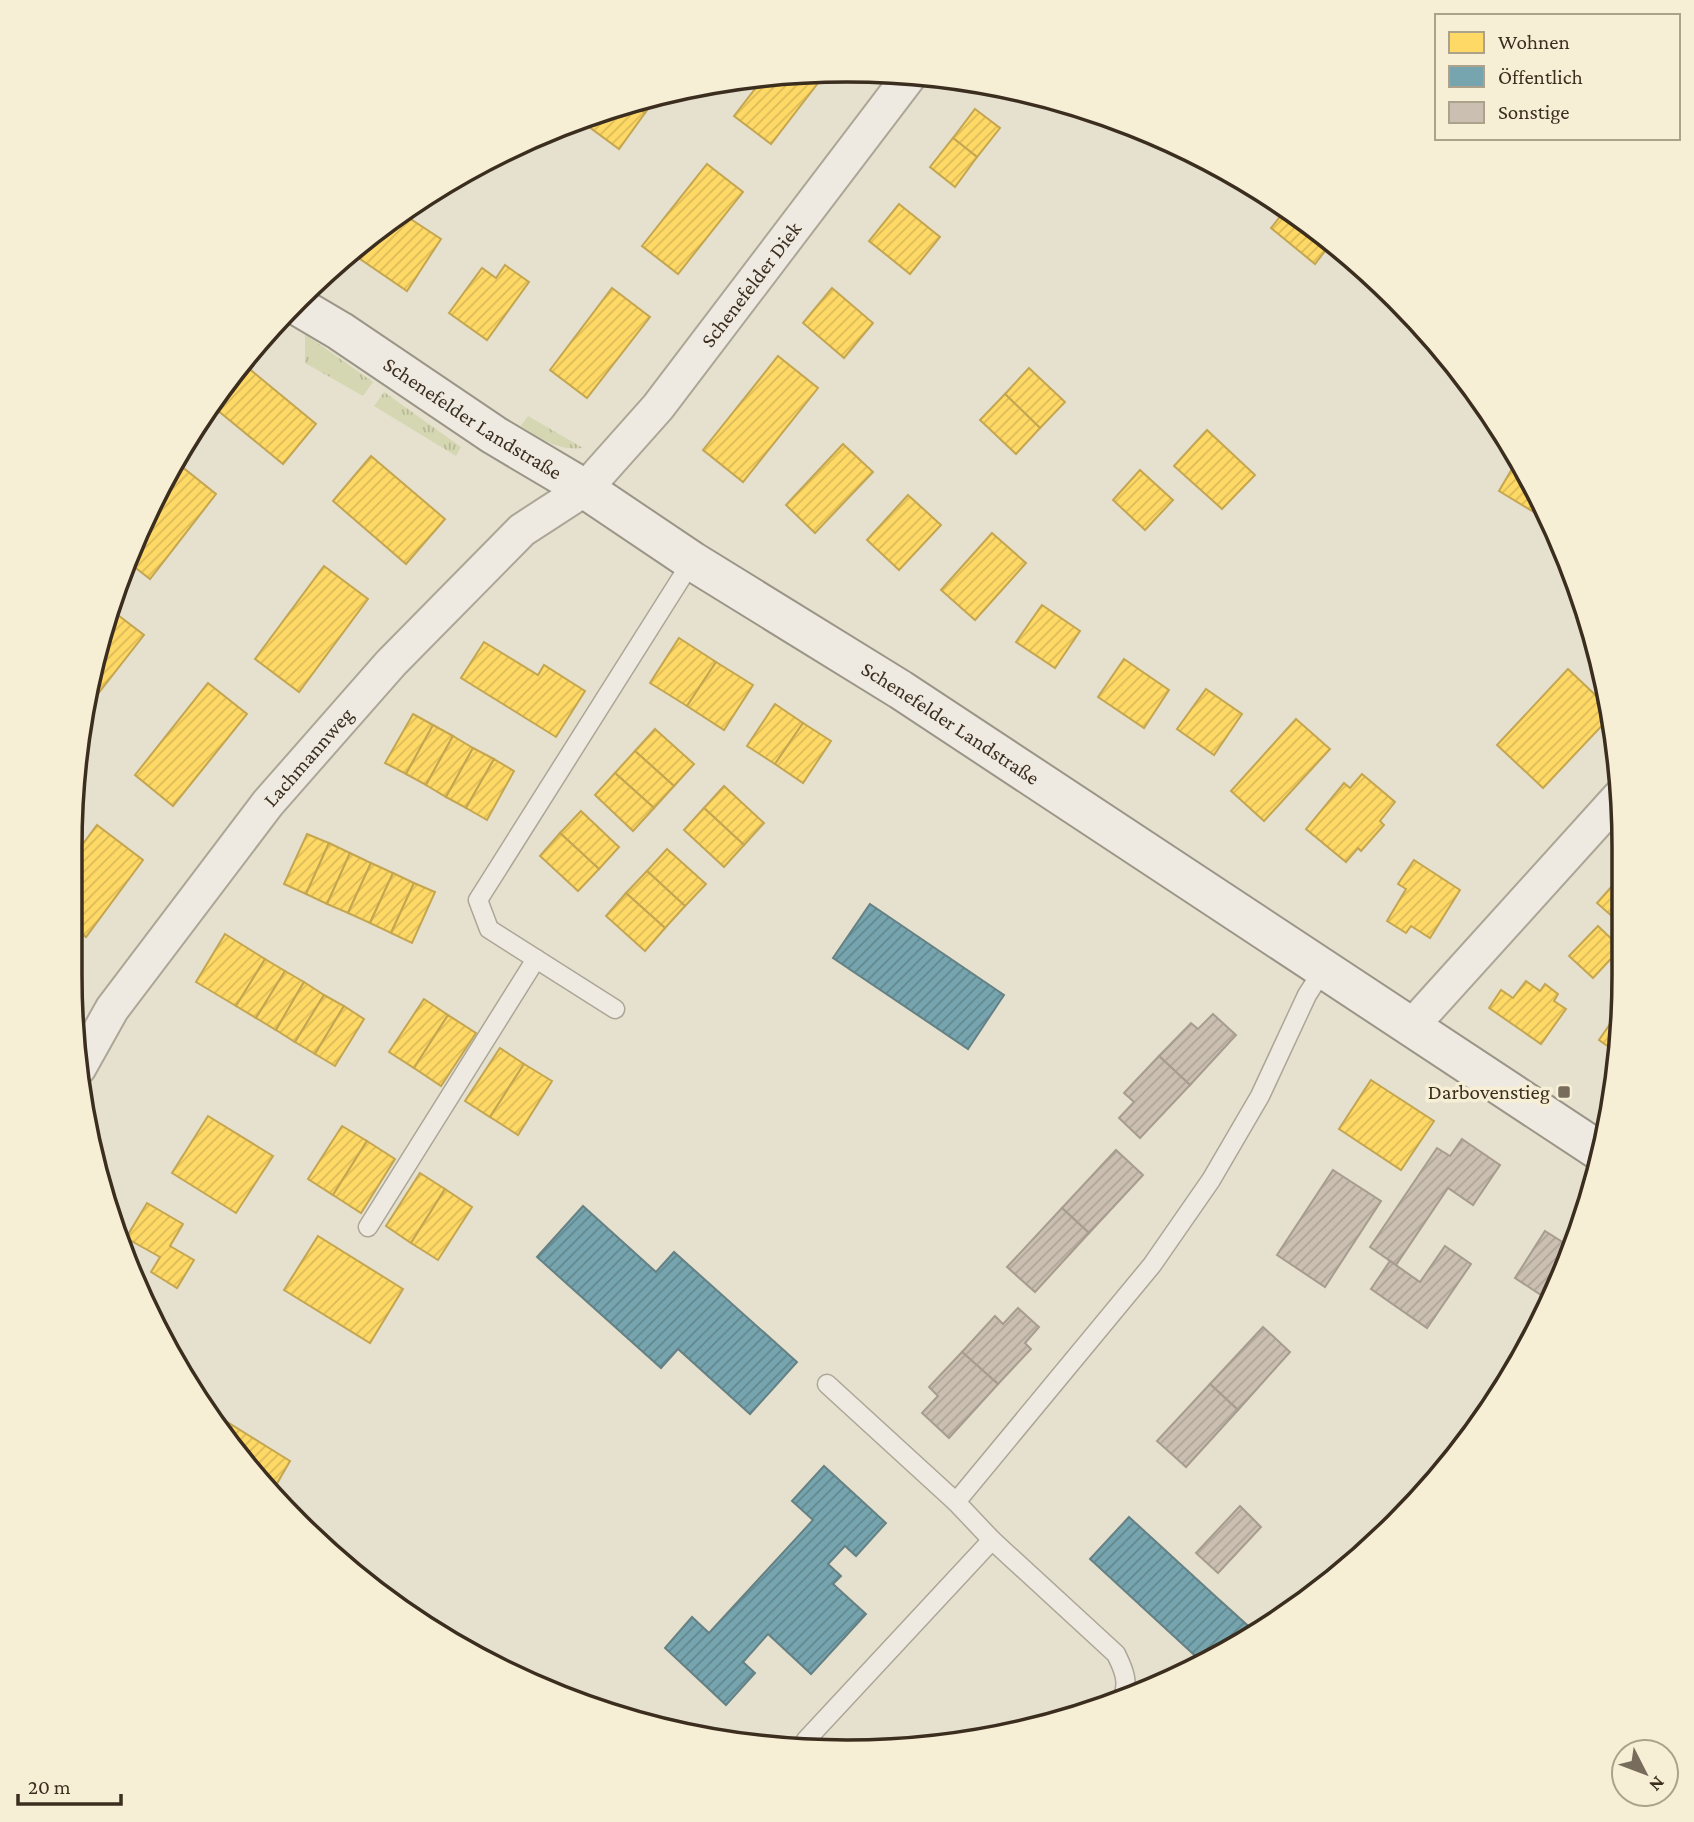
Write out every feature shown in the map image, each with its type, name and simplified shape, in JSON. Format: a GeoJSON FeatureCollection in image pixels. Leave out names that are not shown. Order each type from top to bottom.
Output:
{"type":"FeatureCollection","features":[{"type":"Feature","properties":{"kind":"street","name":"Schenefelder Diek"},"geometry":{"type":"LineString","coordinates":[[585,489],[658,407],[903,85]]}},
{"type":"Feature","properties":{"kind":"street","name":"Schenefelder Landstraße"},"geometry":{"type":"LineString","coordinates":[[304,309],[494,435],[585,489],[692,561],[901,690],[1592,1146]]}},
{"type":"Feature","properties":{"kind":"street","name":"Lachmannweg"},"geometry":{"type":"LineString","coordinates":[[87,1054],[112,1009],[268,803],[331,728],[522,530],[585,489]]}},
{"type":"Feature","properties":{"kind":"street"},"geometry":{"type":"LineString","coordinates":[[1412,1027],[1610,807]]}},
{"type":"Feature","properties":{"kind":"lane"},"geometry":{"type":"LineString","coordinates":[[615,1009],[489,929],[478,900],[692,561]]}},
{"type":"Feature","properties":{"kind":"lane"},"geometry":{"type":"LineString","coordinates":[[368,1227],[536,958]]}},
{"type":"Feature","properties":{"kind":"lane"},"geometry":{"type":"LineString","coordinates":[[956,1502],[1152,1265],[1210,1180],[1261,1096],[1307,995],[1323,970]]}},
{"type":"Feature","properties":{"kind":"lane"},"geometry":{"type":"LineString","coordinates":[[827,1384],[1116,1654],[1125,1672],[1125,1687]]}},
{"type":"Feature","properties":{"kind":"lane"},"geometry":{"type":"LineString","coordinates":[[807,1738],[992,1539]]}},
{"type":"Feature","properties":{"kind":"green space"},"geometry":{"type":"Polygon","coordinates":[[[305,334],[373,382],[363,396],[305,363],[305,334]]]}},
{"type":"Feature","properties":{"kind":"green space"},"geometry":{"type":"Polygon","coordinates":[[[384,392],[461,447],[456,456],[374,406],[384,392]]]}},
{"type":"Feature","properties":{"kind":"green space"},"geometry":{"type":"Polygon","coordinates":[[[528,416],[583,448],[557,446],[536,435],[521,426],[528,416]]]}},
{"type":"Feature","properties":{"kind":"building: Wohnen"},"geometry":{"type":"Polygon","coordinates":[[[818,83],[771,144],[734,116],[756,88],[818,83]]]}},
{"type":"Feature","properties":{"kind":"building: Wohnen"},"geometry":{"type":"Polygon","coordinates":[[[975,109],[1000,128],[977,157],[953,138],[975,109]]]}},
{"type":"Feature","properties":{"kind":"building: Wohnen"},"geometry":{"type":"Polygon","coordinates":[[[641,110],[645,113],[619,149],[589,127],[641,110]]]}},
{"type":"Feature","properties":{"kind":"building: Wohnen"},"geometry":{"type":"Polygon","coordinates":[[[953,138],[977,157],[955,187],[930,167],[953,138]]]}},
{"type":"Feature","properties":{"kind":"building: Wohnen"},"geometry":{"type":"Polygon","coordinates":[[[707,164],[743,192],[678,274],[642,246],[707,164]]]}},
{"type":"Feature","properties":{"kind":"building: Wohnen"},"geometry":{"type":"Polygon","coordinates":[[[899,204],[940,237],[910,274],[869,241],[899,204]]]}},
{"type":"Feature","properties":{"kind":"building: Wohnen"},"geometry":{"type":"Polygon","coordinates":[[[1280,217],[1325,250],[1315,264],[1271,228],[1280,217]]]}},
{"type":"Feature","properties":{"kind":"building: Wohnen"},"geometry":{"type":"Polygon","coordinates":[[[411,219],[441,239],[407,291],[360,259],[411,219]]]}},
{"type":"Feature","properties":{"kind":"building: Wohnen"},"geometry":{"type":"Polygon","coordinates":[[[505,265],[529,282],[487,340],[449,313],[482,268],[496,278],[505,265]]]}},
{"type":"Feature","properties":{"kind":"building: Wohnen"},"geometry":{"type":"Polygon","coordinates":[[[612,288],[650,317],[587,398],[550,370],[612,288]]]}},
{"type":"Feature","properties":{"kind":"building: Wohnen"},"geometry":{"type":"Polygon","coordinates":[[[832,288],[873,323],[844,358],[803,323],[832,288]]]}},
{"type":"Feature","properties":{"kind":"building: Wohnen"},"geometry":{"type":"Polygon","coordinates":[[[778,356],[818,388],[743,482],[703,450],[778,356]]]}},
{"type":"Feature","properties":{"kind":"building: Wohnen"},"geometry":{"type":"Polygon","coordinates":[[[1029,368],[1065,402],[1040,428],[1005,394],[1029,368]]]}},
{"type":"Feature","properties":{"kind":"building: Wohnen"},"geometry":{"type":"Polygon","coordinates":[[[250,369],[316,424],[283,464],[219,411],[250,369]]]}},
{"type":"Feature","properties":{"kind":"building: Wohnen"},"geometry":{"type":"Polygon","coordinates":[[[1005,394],[1040,428],[1016,454],[980,420],[1005,394]]]}},
{"type":"Feature","properties":{"kind":"building: Wohnen"},"geometry":{"type":"Polygon","coordinates":[[[1207,430],[1255,475],[1222,509],[1174,466],[1207,430]]]}},
{"type":"Feature","properties":{"kind":"building: Wohnen"},"geometry":{"type":"Polygon","coordinates":[[[843,444],[873,472],[815,533],[786,505],[843,444]]]}},
{"type":"Feature","properties":{"kind":"building: Wohnen"},"geometry":{"type":"Polygon","coordinates":[[[371,456],[445,519],[406,564],[333,501],[371,456]]]}},
{"type":"Feature","properties":{"kind":"building: Wohnen"},"geometry":{"type":"Polygon","coordinates":[[[183,468],[216,494],[150,579],[135,567],[161,509],[183,468]]]}},
{"type":"Feature","properties":{"kind":"building: Wohnen"},"geometry":{"type":"Polygon","coordinates":[[[1140,470],[1173,500],[1145,530],[1113,500],[1140,470]]]}},
{"type":"Feature","properties":{"kind":"building: Wohnen"},"geometry":{"type":"Polygon","coordinates":[[[1512,470],[1535,513],[1499,491],[1512,470]]]}},
{"type":"Feature","properties":{"kind":"building: Wohnen"},"geometry":{"type":"Polygon","coordinates":[[[908,495],[941,525],[899,570],[867,540],[908,495]]]}},
{"type":"Feature","properties":{"kind":"building: Wohnen"},"geometry":{"type":"Polygon","coordinates":[[[992,533],[1026,563],[975,620],[941,590],[992,533]]]}},
{"type":"Feature","properties":{"kind":"building: Wohnen"},"geometry":{"type":"Polygon","coordinates":[[[324,566],[368,599],[299,692],[255,659],[324,566]]]}},
{"type":"Feature","properties":{"kind":"building: Wohnen"},"geometry":{"type":"Polygon","coordinates":[[[1042,605],[1080,631],[1055,668],[1016,642],[1042,605]]]}},
{"type":"Feature","properties":{"kind":"building: Wohnen"},"geometry":{"type":"Polygon","coordinates":[[[118,615],[144,635],[98,694],[118,615]]]}},
{"type":"Feature","properties":{"kind":"building: Wohnen"},"geometry":{"type":"Polygon","coordinates":[[[679,638],[716,662],[687,706],[650,683],[679,638]]]}},
{"type":"Feature","properties":{"kind":"building: Wohnen"},"geometry":{"type":"Polygon","coordinates":[[[484,642],[538,675],[544,665],[585,691],[556,737],[461,678],[484,642]]]}},
{"type":"Feature","properties":{"kind":"building: Wohnen"},"geometry":{"type":"Polygon","coordinates":[[[1124,659],[1169,690],[1144,728],[1098,697],[1124,659]]]}},
{"type":"Feature","properties":{"kind":"building: Wohnen"},"geometry":{"type":"Polygon","coordinates":[[[716,662],[753,685],[724,730],[687,706],[716,662]]]}},
{"type":"Feature","properties":{"kind":"building: Wohnen"},"geometry":{"type":"Polygon","coordinates":[[[1568,669],[1597,696],[1602,726],[1543,788],[1497,745],[1568,669]]]}},
{"type":"Feature","properties":{"kind":"building: Wohnen"},"geometry":{"type":"Polygon","coordinates":[[[208,683],[247,714],[173,806],[135,775],[208,683]]]}},
{"type":"Feature","properties":{"kind":"building: Wohnen"},"geometry":{"type":"Polygon","coordinates":[[[1206,689],[1242,714],[1214,755],[1177,729],[1206,689]]]}},
{"type":"Feature","properties":{"kind":"building: Wohnen"},"geometry":{"type":"Polygon","coordinates":[[[775,704],[803,723],[775,764],[747,746],[775,704]]]}},
{"type":"Feature","properties":{"kind":"building: Wohnen"},"geometry":{"type":"Polygon","coordinates":[[[413,714],[433,725],[406,774],[385,763],[413,714]]]}},
{"type":"Feature","properties":{"kind":"building: Wohnen"},"geometry":{"type":"Polygon","coordinates":[[[1296,719],[1330,749],[1264,821],[1231,791],[1296,719]]]}},
{"type":"Feature","properties":{"kind":"building: Wohnen"},"geometry":{"type":"Polygon","coordinates":[[[803,723],[831,741],[803,783],[775,764],[803,723]]]}},
{"type":"Feature","properties":{"kind":"building: Wohnen"},"geometry":{"type":"Polygon","coordinates":[[[433,725],[453,736],[426,785],[406,774],[433,725]]]}},
{"type":"Feature","properties":{"kind":"building: Wohnen"},"geometry":{"type":"Polygon","coordinates":[[[655,729],[694,764],[674,786],[635,751],[655,729]]]}},
{"type":"Feature","properties":{"kind":"building: Wohnen"},"geometry":{"type":"Polygon","coordinates":[[[453,736],[473,748],[446,797],[426,785],[453,736]]]}},
{"type":"Feature","properties":{"kind":"building: Wohnen"},"geometry":{"type":"Polygon","coordinates":[[[473,748],[494,759],[466,808],[446,797],[473,748]]]}},
{"type":"Feature","properties":{"kind":"building: Wohnen"},"geometry":{"type":"Polygon","coordinates":[[[635,751],[674,786],[654,808],[615,773],[635,751]]]}},
{"type":"Feature","properties":{"kind":"building: Wohnen"},"geometry":{"type":"Polygon","coordinates":[[[494,759],[514,771],[487,820],[466,808],[494,759]]]}},
{"type":"Feature","properties":{"kind":"building: Wohnen"},"geometry":{"type":"Polygon","coordinates":[[[615,773],[654,808],[633,831],[595,795],[615,773]]]}},
{"type":"Feature","properties":{"kind":"building: Wohnen"},"geometry":{"type":"Polygon","coordinates":[[[1362,774],[1395,802],[1380,821],[1384,825],[1361,851],[1358,848],[1346,862],[1306,829],[1344,783],[1350,788],[1362,774]]]}},
{"type":"Feature","properties":{"kind":"building: Wohnen"},"geometry":{"type":"Polygon","coordinates":[[[724,786],[764,823],[744,845],[704,808],[724,786]]]}},
{"type":"Feature","properties":{"kind":"building: Wohnen"},"geometry":{"type":"Polygon","coordinates":[[[704,808],[744,845],[724,867],[684,830],[704,808]]]}},
{"type":"Feature","properties":{"kind":"building: Wohnen"},"geometry":{"type":"Polygon","coordinates":[[[581,811],[619,847],[599,869],[560,833],[581,811]]]}},
{"type":"Feature","properties":{"kind":"building: Wohnen"},"geometry":{"type":"Polygon","coordinates":[[[97,825],[143,860],[86,937],[82,934],[82,845],[97,825]]]}},
{"type":"Feature","properties":{"kind":"building: Wohnen"},"geometry":{"type":"Polygon","coordinates":[[[560,833],[599,869],[578,891],[540,856],[560,833]]]}},
{"type":"Feature","properties":{"kind":"building: Wohnen"},"geometry":{"type":"Polygon","coordinates":[[[307,834],[329,843],[306,894],[284,884],[307,834]]]}},
{"type":"Feature","properties":{"kind":"building: Wohnen"},"geometry":{"type":"Polygon","coordinates":[[[329,843],[350,853],[327,904],[306,894],[329,843]]]}},
{"type":"Feature","properties":{"kind":"building: Wohnen"},"geometry":{"type":"Polygon","coordinates":[[[667,849],[706,884],[685,906],[647,871],[667,849]]]}},
{"type":"Feature","properties":{"kind":"building: Wohnen"},"geometry":{"type":"Polygon","coordinates":[[[350,853],[371,863],[348,913],[327,904],[350,853]]]}},
{"type":"Feature","properties":{"kind":"building: Wohnen"},"geometry":{"type":"Polygon","coordinates":[[[1414,860],[1460,890],[1430,938],[1411,926],[1406,933],[1387,921],[1406,889],[1398,884],[1414,860]]]}},
{"type":"Feature","properties":{"kind":"building: Wohnen"},"geometry":{"type":"Polygon","coordinates":[[[371,863],[393,873],[370,923],[348,913],[371,863]]]}},
{"type":"Feature","properties":{"kind":"building: Wohnen"},"geometry":{"type":"Polygon","coordinates":[[[647,871],[685,906],[665,928],[626,893],[647,871]]]}},
{"type":"Feature","properties":{"kind":"building: Wohnen"},"geometry":{"type":"Polygon","coordinates":[[[393,873],[414,883],[391,933],[370,923],[393,873]]]}},
{"type":"Feature","properties":{"kind":"building: Wohnen"},"geometry":{"type":"Polygon","coordinates":[[[414,883],[435,892],[412,943],[391,933],[414,883]]]}},
{"type":"Feature","properties":{"kind":"building: Wohnen"},"geometry":{"type":"Polygon","coordinates":[[[1612,886],[1612,916],[1597,903],[1612,886]]]}},
{"type":"Feature","properties":{"kind":"building: Wohnen"},"geometry":{"type":"Polygon","coordinates":[[[626,893],[665,928],[645,951],[606,916],[626,893]]]}},
{"type":"Feature","properties":{"kind":"building: Wohnen"},"geometry":{"type":"Polygon","coordinates":[[[1598,926],[1612,939],[1612,958],[1593,978],[1569,956],[1598,926]]]}},
{"type":"Feature","properties":{"kind":"building: Wohnen"},"geometry":{"type":"Polygon","coordinates":[[[225,934],[265,959],[236,1006],[196,982],[225,934]]]}},
{"type":"Feature","properties":{"kind":"building: Wohnen"},"geometry":{"type":"Polygon","coordinates":[[[265,959],[285,971],[256,1018],[236,1006],[265,959]]]}},
{"type":"Feature","properties":{"kind":"building: Wohnen"},"geometry":{"type":"Polygon","coordinates":[[[285,971],[304,982],[276,1030],[256,1018],[285,971]]]}},
{"type":"Feature","properties":{"kind":"building: Wohnen"},"geometry":{"type":"Polygon","coordinates":[[[1526,981],[1540,991],[1545,984],[1558,994],[1554,1001],[1566,1009],[1541,1044],[1489,1008],[1501,990],[1513,998],[1526,981]]]}},
{"type":"Feature","properties":{"kind":"building: Wohnen"},"geometry":{"type":"Polygon","coordinates":[[[304,982],[324,995],[295,1042],[276,1030],[304,982]]]}},
{"type":"Feature","properties":{"kind":"building: Wohnen"},"geometry":{"type":"Polygon","coordinates":[[[324,995],[344,1006],[315,1054],[295,1042],[324,995]]]}},
{"type":"Feature","properties":{"kind":"building: Wohnen"},"geometry":{"type":"Polygon","coordinates":[[[424,999],[448,1015],[414,1068],[389,1052],[424,999]]]}},
{"type":"Feature","properties":{"kind":"building: Wohnen"},"geometry":{"type":"Polygon","coordinates":[[[344,1006],[364,1019],[335,1066],[315,1054],[344,1006]]]}},
{"type":"Feature","properties":{"kind":"building: Wohnen"},"geometry":{"type":"Polygon","coordinates":[[[448,1015],[476,1033],[441,1086],[414,1068],[448,1015]]]}},
{"type":"Feature","properties":{"kind":"building: Wohnen"},"geometry":{"type":"Polygon","coordinates":[[[1610,1024],[1608,1046],[1599,1040],[1610,1024]]]}},
{"type":"Feature","properties":{"kind":"building: Wohnen"},"geometry":{"type":"Polygon","coordinates":[[[500,1048],[524,1064],[490,1117],[465,1101],[500,1048]]]}},
{"type":"Feature","properties":{"kind":"building: Wohnen"},"geometry":{"type":"Polygon","coordinates":[[[524,1064],[552,1081],[518,1135],[490,1117],[524,1064]]]}},
{"type":"Feature","properties":{"kind":"building: Wohnen"},"geometry":{"type":"Polygon","coordinates":[[[1371,1080],[1434,1121],[1401,1170],[1339,1129],[1371,1080]]]}},
{"type":"Feature","properties":{"kind":"building: Wohnen"},"geometry":{"type":"Polygon","coordinates":[[[208,1116],[273,1156],[236,1213],[172,1173],[208,1116]]]}},
{"type":"Feature","properties":{"kind":"building: Wohnen"},"geometry":{"type":"Polygon","coordinates":[[[342,1126],[367,1141],[333,1195],[308,1179],[342,1126]]]}},
{"type":"Feature","properties":{"kind":"building: Wohnen"},"geometry":{"type":"Polygon","coordinates":[[[367,1141],[395,1159],[361,1213],[333,1195],[367,1141]]]}},
{"type":"Feature","properties":{"kind":"building: Wohnen"},"geometry":{"type":"Polygon","coordinates":[[[420,1173],[445,1189],[411,1243],[386,1226],[420,1173]]]}},
{"type":"Feature","properties":{"kind":"building: Wohnen"},"geometry":{"type":"Polygon","coordinates":[[[445,1189],[472,1207],[438,1260],[411,1243],[445,1189]]]}},
{"type":"Feature","properties":{"kind":"building: Wohnen"},"geometry":{"type":"Polygon","coordinates":[[[147,1203],[183,1224],[170,1246],[194,1260],[177,1288],[151,1272],[160,1257],[130,1240],[128,1235],[147,1203]]]}},
{"type":"Feature","properties":{"kind":"building: Wohnen"},"geometry":{"type":"Polygon","coordinates":[[[318,1236],[403,1289],[370,1343],[284,1290],[318,1236]]]}},
{"type":"Feature","properties":{"kind":"building: Wohnen"},"geometry":{"type":"Polygon","coordinates":[[[226,1421],[290,1461],[277,1484],[226,1421]]]}},
{"type":"Feature","properties":{"kind":"building: Öffentlich"},"geometry":{"type":"Polygon","coordinates":[[[870,904],[1004,995],[968,1049],[833,958],[870,904]]]}},
{"type":"Feature","properties":{"kind":"building: Öffentlich"},"geometry":{"type":"Polygon","coordinates":[[[583,1206],[656,1272],[674,1252],[797,1362],[750,1414],[678,1349],[661,1368],[537,1257],[583,1206]]]}},
{"type":"Feature","properties":{"kind":"building: Öffentlich"},"geometry":{"type":"Polygon","coordinates":[[[824,1466],[886,1523],[856,1556],[845,1546],[828,1564],[841,1576],[833,1584],[866,1614],[811,1674],[768,1634],[743,1662],[755,1673],[726,1705],[665,1648],[692,1617],[709,1633],[813,1520],[792,1501],[824,1466]]]}},
{"type":"Feature","properties":{"kind":"building: Öffentlich"},"geometry":{"type":"Polygon","coordinates":[[[1129,1517],[1248,1626],[1195,1656],[1090,1559],[1129,1517]]]}},
{"type":"Feature","properties":{"kind":"building: Sonstige"},"geometry":{"type":"Polygon","coordinates":[[[1213,1014],[1236,1035],[1190,1085],[1159,1056],[1191,1023],[1198,1029],[1213,1014]]]}},
{"type":"Feature","properties":{"kind":"building: Sonstige"},"geometry":{"type":"Polygon","coordinates":[[[1159,1056],[1190,1085],[1140,1138],[1119,1118],[1134,1102],[1124,1093],[1159,1056]]]}},
{"type":"Feature","properties":{"kind":"building: Sonstige"},"geometry":{"type":"Polygon","coordinates":[[[1462,1139],[1500,1165],[1473,1205],[1448,1188],[1396,1265],[1370,1247],[1437,1148],[1450,1156],[1462,1139]]]}},
{"type":"Feature","properties":{"kind":"building: Sonstige"},"geometry":{"type":"Polygon","coordinates":[[[1116,1150],[1143,1175],[1089,1233],[1062,1208],[1116,1150]]]}},
{"type":"Feature","properties":{"kind":"building: Sonstige"},"geometry":{"type":"Polygon","coordinates":[[[1333,1170],[1381,1201],[1325,1287],[1277,1255],[1333,1170]]]}},
{"type":"Feature","properties":{"kind":"building: Sonstige"},"geometry":{"type":"Polygon","coordinates":[[[1062,1208],[1089,1233],[1035,1292],[1007,1267],[1062,1208]]]}},
{"type":"Feature","properties":{"kind":"building: Sonstige"},"geometry":{"type":"Polygon","coordinates":[[[1545,1231],[1563,1242],[1541,1295],[1515,1278],[1545,1231]]]}},
{"type":"Feature","properties":{"kind":"building: Sonstige"},"geometry":{"type":"Polygon","coordinates":[[[1445,1246],[1471,1264],[1427,1328],[1371,1289],[1390,1261],[1420,1282],[1445,1246]]]}},
{"type":"Feature","properties":{"kind":"building: Sonstige"},"geometry":{"type":"Polygon","coordinates":[[[1018,1308],[1039,1327],[1025,1343],[1031,1349],[998,1384],[962,1352],[995,1316],[1003,1324],[1018,1308]]]}},
{"type":"Feature","properties":{"kind":"building: Sonstige"},"geometry":{"type":"Polygon","coordinates":[[[1263,1327],[1290,1352],[1238,1410],[1210,1384],[1263,1327]]]}},
{"type":"Feature","properties":{"kind":"building: Sonstige"},"geometry":{"type":"Polygon","coordinates":[[[962,1352],[998,1384],[949,1438],[922,1413],[938,1396],[929,1387],[962,1352]]]}},
{"type":"Feature","properties":{"kind":"building: Sonstige"},"geometry":{"type":"Polygon","coordinates":[[[1210,1384],[1238,1410],[1186,1467],[1157,1441],[1210,1384]]]}},
{"type":"Feature","properties":{"kind":"building: Sonstige"},"geometry":{"type":"Polygon","coordinates":[[[1240,1506],[1261,1527],[1218,1573],[1196,1553],[1240,1506]]]}},
{"type":"Feature","properties":{"kind":"place","name":"Darbovenstieg"},"geometry":{"type":"Point","coordinates":[1564,1092]}}]}
